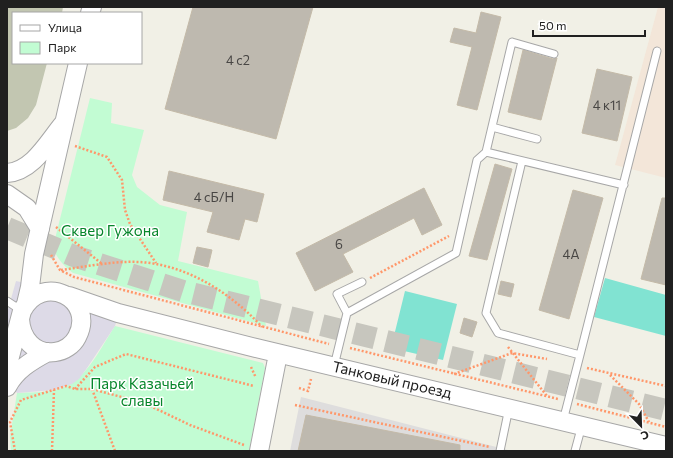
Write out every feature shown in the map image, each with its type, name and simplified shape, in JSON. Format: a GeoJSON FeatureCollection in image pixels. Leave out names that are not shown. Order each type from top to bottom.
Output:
{"type":"FeatureCollection","features":[{"type":"Feature","properties":{"kind":"street"},"geometry":{"type":"LineString","coordinates":[[8,360],[30,287],[34,254],[50,230],[66,120],[78,64]]}},
{"type":"Feature","properties":{"kind":"street"},"geometry":{"type":"LineString","coordinates":[[7,173],[17,172],[34,161],[66,120]]}},
{"type":"Feature","properties":{"kind":"street"},"geometry":{"type":"LineString","coordinates":[[7,194],[27,208],[50,230]]}},
{"type":"Feature","properties":{"kind":"street"},"geometry":{"type":"LineString","coordinates":[[34,254],[45,278],[65,295],[79,309],[81,316],[80,332],[76,340],[67,348],[56,352],[48,352],[37,349],[27,342],[22,331],[22,311],[31,298],[42,292],[54,291],[65,295]]}},
{"type":"Feature","properties":{"kind":"street","name":"Танковый проезд"},"geometry":{"type":"LineString","coordinates":[[65,295],[118,313],[278,354],[334,366],[666,446]]}},
{"type":"Feature","properties":{"kind":"street","name":"Танковый проезд"},"geometry":{"type":"LineString","coordinates":[[80,332],[95,319],[118,313]]}},
{"type":"Feature","properties":{"kind":"street"},"geometry":{"type":"LineString","coordinates":[[7,387],[20,370],[30,362],[48,352]]}},
{"type":"Feature","properties":{"kind":"street"},"geometry":{"type":"LineString","coordinates":[[252,448],[278,354]]}},
{"type":"Feature","properties":{"kind":"lane"},"geometry":{"type":"LineString","coordinates":[[347,313],[456,253],[477,160],[486,152],[512,42],[554,54]]}},
{"type":"Feature","properties":{"kind":"lane"},"geometry":{"type":"LineString","coordinates":[[563,421],[657,51]]}},
{"type":"Feature","properties":{"kind":"lane"},"geometry":{"type":"LineString","coordinates":[[492,127],[537,140]]}},
{"type":"Feature","properties":{"kind":"lane"},"geometry":{"type":"LineString","coordinates":[[486,152],[624,185]]}},
{"type":"Feature","properties":{"kind":"lane"},"geometry":{"type":"LineString","coordinates":[[522,161],[486,313],[498,334],[580,355]]}},
{"type":"Feature","properties":{"kind":"lane"},"geometry":{"type":"LineString","coordinates":[[334,366],[347,313],[337,294],[362,282]]}},
{"type":"Feature","properties":{"kind":"lane"},"geometry":{"type":"LineString","coordinates":[[7,301],[22,311]]}},
{"type":"Feature","properties":{"kind":"lane"},"geometry":{"type":"LineString","coordinates":[[500,451],[509,408]]}},
{"type":"Feature","properties":{"kind":"lane"},"geometry":{"type":"LineString","coordinates":[[575,451],[582,425]]}},
{"type":"Feature","properties":{"kind":"path"},"geometry":{"type":"LineString","coordinates":[[73,154],[76,139]]}},
{"type":"Feature","properties":{"kind":"path"},"geometry":{"type":"LineString","coordinates":[[75,146],[107,157],[122,180],[125,210],[130,224],[156,264]]}},
{"type":"Feature","properties":{"kind":"path"},"geometry":{"type":"LineString","coordinates":[[57,220],[50,230],[102,264]]}},
{"type":"Feature","properties":{"kind":"path"},"geometry":{"type":"LineString","coordinates":[[362,282],[461,230]]}},
{"type":"Feature","properties":{"kind":"path"},"geometry":{"type":"LineString","coordinates":[[51,247],[51,255],[60,270],[74,277],[262,328],[666,427]]}},
{"type":"Feature","properties":{"kind":"path"},"geometry":{"type":"LineString","coordinates":[[60,270],[102,264],[132,262],[156,264],[197,278],[227,295],[247,310],[262,328]]}},
{"type":"Feature","properties":{"kind":"path"},"geometry":{"type":"LineString","coordinates":[[498,334],[548,397]]}},
{"type":"Feature","properties":{"kind":"path"},"geometry":{"type":"LineString","coordinates":[[453,374],[512,353],[549,359]]}},
{"type":"Feature","properties":{"kind":"path"},"geometry":{"type":"LineString","coordinates":[[75,389],[95,367],[126,354],[254,386],[257,382],[251,368]]}},
{"type":"Feature","properties":{"kind":"path"},"geometry":{"type":"LineString","coordinates":[[577,365],[609,374],[666,386]]}},
{"type":"Feature","properties":{"kind":"path"},"geometry":{"type":"LineString","coordinates":[[609,374],[639,404],[649,422]]}},
{"type":"Feature","properties":{"kind":"path"},"geometry":{"type":"LineString","coordinates":[[299,388],[308,391],[311,379]]}},
{"type":"Feature","properties":{"kind":"path"},"geometry":{"type":"LineString","coordinates":[[15,451],[10,422],[21,400],[66,386],[75,389],[92,389],[144,403],[190,425],[252,448]]}},
{"type":"Feature","properties":{"kind":"path"},"geometry":{"type":"LineString","coordinates":[[92,389],[115,451]]}},
{"type":"Feature","properties":{"kind":"path"},"geometry":{"type":"LineString","coordinates":[[52,451],[54,390]]}},
{"type":"Feature","properties":{"kind":"path"},"geometry":{"type":"LineString","coordinates":[[295,405],[490,447],[493,451]]}},
{"type":"Feature","properties":{"kind":"shaded area"},"geometry":{"type":"Polygon","coordinates":[[[7,7],[63,7],[62,12],[12,12],[12,64],[47,64],[36,105],[28,118],[16,128],[7,131],[7,7]]]}},
{"type":"Feature","properties":{"kind":"shaded area"},"geometry":{"type":"Polygon","coordinates":[[[658,7],[666,7],[666,178],[615,165],[658,7]]]}},
{"type":"Feature","properties":{"kind":"shaded area"},"geometry":{"type":"Polygon","coordinates":[[[605,278],[666,295],[666,336],[594,317],[605,278]]]}},
{"type":"Feature","properties":{"kind":"shaded area"},"geometry":{"type":"Polygon","coordinates":[[[16,281],[122,304],[115,326],[79,379],[72,384],[54,390],[17,393],[7,380],[7,313],[16,281]]]}},
{"type":"Feature","properties":{"kind":"shaded area"},"geometry":{"type":"Polygon","coordinates":[[[405,291],[457,304],[443,360],[391,348],[405,291]]]}},
{"type":"Feature","properties":{"kind":"shaded area"},"geometry":{"type":"Polygon","coordinates":[[[301,397],[512,451],[290,451],[301,397]]]}},
{"type":"Feature","properties":{"kind":"green space","name":"Сквер Гужона"},"geometry":{"type":"Polygon","coordinates":[[[90,98],[112,103],[111,123],[144,130],[132,175],[137,187],[160,205],[187,212],[178,261],[258,281],[266,326],[73,273],[61,262],[53,247],[90,98]]]}},
{"type":"Feature","properties":{"kind":"green space","name":"Парк Казачьей славы"},"geometry":{"type":"Polygon","coordinates":[[[115,326],[263,363],[265,368],[249,451],[11,451],[10,437],[17,393],[55,390],[66,387],[75,381],[90,365],[115,326]]]}},
{"type":"Feature","properties":{"kind":"building"},"geometry":{"type":"Polygon","coordinates":[[[193,7],[313,7],[276,139],[165,109],[193,7]]]}},
{"type":"Feature","properties":{"kind":"building"},"geometry":{"type":"Polygon","coordinates":[[[481,12],[501,17],[477,110],[457,105],[472,47],[450,42],[454,28],[476,33],[481,12]]]}},
{"type":"Feature","properties":{"kind":"building"},"geometry":{"type":"Polygon","coordinates":[[[523,50],[553,59],[557,58],[541,120],[508,112],[523,50]]]}},
{"type":"Feature","properties":{"kind":"building"},"geometry":{"type":"Polygon","coordinates":[[[597,69],[632,77],[617,141],[582,133],[597,69]]]}},
{"type":"Feature","properties":{"kind":"building"},"geometry":{"type":"Polygon","coordinates":[[[495,164],[512,169],[487,260],[469,256],[495,164]]]}},
{"type":"Feature","properties":{"kind":"building"},"geometry":{"type":"Polygon","coordinates":[[[169,171],[264,194],[257,222],[245,219],[239,240],[207,232],[213,212],[163,200],[169,171]]]}},
{"type":"Feature","properties":{"kind":"building"},"geometry":{"type":"Polygon","coordinates":[[[424,188],[442,225],[422,235],[414,218],[343,254],[353,272],[315,291],[296,253],[424,188]]]}},
{"type":"Feature","properties":{"kind":"building"},"geometry":{"type":"Polygon","coordinates":[[[573,190],[603,198],[569,319],[539,310],[573,190]]]}},
{"type":"Feature","properties":{"kind":"building"},"geometry":{"type":"Polygon","coordinates":[[[662,198],[666,198],[666,285],[641,279],[662,198]]]}},
{"type":"Feature","properties":{"kind":"building"},"geometry":{"type":"Polygon","coordinates":[[[197,247],[212,250],[208,267],[193,263],[197,247]]]}},
{"type":"Feature","properties":{"kind":"building"},"geometry":{"type":"Polygon","coordinates":[[[501,281],[514,284],[511,297],[498,294],[501,281]]]}},
{"type":"Feature","properties":{"kind":"building"},"geometry":{"type":"Polygon","coordinates":[[[464,318],[477,322],[472,337],[460,333],[464,318]]]}},
{"type":"Feature","properties":{"kind":"building"},"geometry":{"type":"Polygon","coordinates":[[[306,415],[460,445],[460,451],[298,451],[306,415]]]}},
{"type":"Feature","properties":{"kind":"tunnel"},"geometry":{"type":"LineString","coordinates":[[7,228],[74,256],[183,291],[666,410]]}}]}
